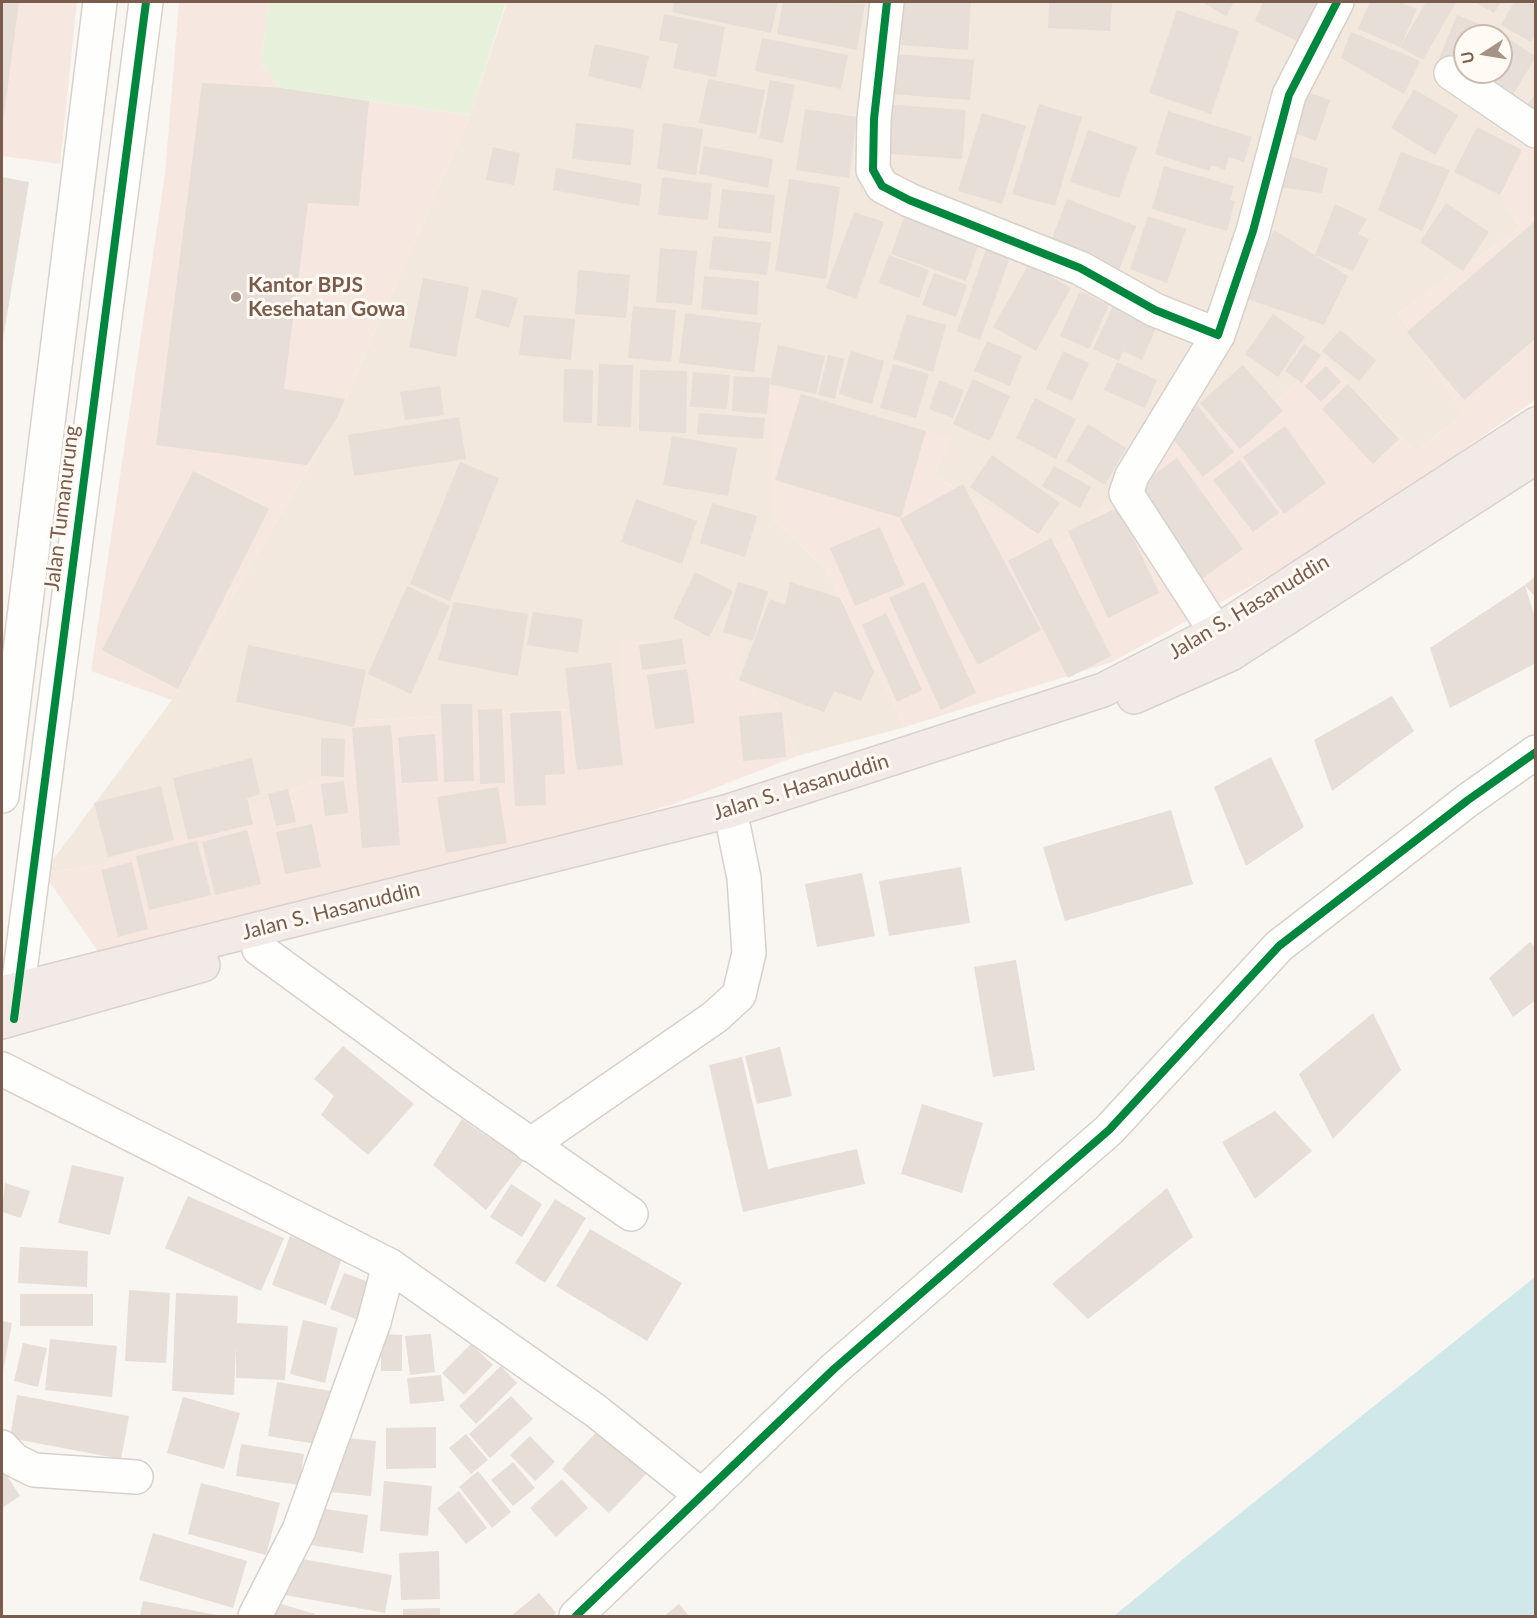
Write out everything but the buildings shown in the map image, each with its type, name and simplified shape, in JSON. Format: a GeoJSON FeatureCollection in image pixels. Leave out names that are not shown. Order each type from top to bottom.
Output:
{"type":"FeatureCollection","features":[{"type":"Feature","properties":{"kind":"highway","name":"Jalan S. Hasanuddin"},"geometry":{"type":"LineString","coordinates":[[9,1005],[729,811],[1102,690],[1216,632],[1536,424]]}},
{"type":"Feature","properties":{"kind":"highway","name":"Jalan S. Hasanuddin"},"geometry":{"type":"LineString","coordinates":[[9,1005],[259,949],[734,829],[1109,707],[1231,654],[1536,457]]}},
{"type":"Feature","properties":{"kind":"street","name":"Jalan Tumanurung"},"geometry":{"type":"LineString","coordinates":[[2,796],[9,681],[100,2]]}},
{"type":"Feature","properties":{"kind":"street","name":"Jalan Tumanurung"},"geometry":{"type":"LineString","coordinates":[[9,1005],[146,2]]}},
{"type":"Feature","properties":{"kind":"street"},"geometry":{"type":"LineString","coordinates":[[887,2],[874,118],[873,170],[882,186],[909,200],[1080,268],[1155,310],[1218,334]]}},
{"type":"Feature","properties":{"kind":"street"},"geometry":{"type":"LineString","coordinates":[[1216,632],[1126,493],[1132,476],[1218,334],[1253,231],[1289,95],[1338,2]]}},
{"type":"Feature","properties":{"kind":"street"},"geometry":{"type":"LineString","coordinates":[[1451,73],[1536,131]]}},
{"type":"Feature","properties":{"kind":"street"},"geometry":{"type":"LineString","coordinates":[[576,1617],[834,1369],[1109,1130],[1279,946],[1468,800],[1536,752]]}},
{"type":"Feature","properties":{"kind":"street"},"geometry":{"type":"LineString","coordinates":[[530,1144],[705,1024],[733,1003],[739,995],[749,953],[744,878],[734,829]]}},
{"type":"Feature","properties":{"kind":"street"},"geometry":{"type":"LineString","coordinates":[[259,949],[631,1214]]}},
{"type":"Feature","properties":{"kind":"street"},"geometry":{"type":"LineString","coordinates":[[2,1069],[389,1265],[596,1411],[702,1496]]}},
{"type":"Feature","properties":{"kind":"street"},"geometry":{"type":"LineString","coordinates":[[255,1617],[299,1530],[374,1322],[389,1265]]}},
{"type":"Feature","properties":{"kind":"street"},"geometry":{"type":"LineString","coordinates":[[2,1448],[14,1460],[34,1470],[136,1477]]}},
{"type":"Feature","properties":{"kind":"shaded area"},"geometry":{"type":"Polygon","coordinates":[[[2,2],[77,2],[60,164],[2,156],[2,2]]]}},
{"type":"Feature","properties":{"kind":"shaded area"},"geometry":{"type":"Polygon","coordinates":[[[179,2],[269,2],[261,63],[281,88],[470,115],[337,418],[172,700],[91,671],[165,174],[179,2]]]}},
{"type":"Feature","properties":{"kind":"shaded area"},"geometry":{"type":"Polygon","coordinates":[[[507,2],[1535,2],[1535,126],[1498,191],[1520,228],[1398,313],[1464,414],[1415,452],[1323,358],[1276,401],[1207,436],[1177,443],[1059,546],[934,476],[951,438],[774,520],[827,570],[905,727],[797,756],[777,701],[732,678],[746,641],[621,643],[621,706],[349,721],[336,773],[100,865],[43,873],[172,700],[337,418],[470,115],[507,2]]]}},
{"type":"Feature","properties":{"kind":"shaded area"},"geometry":{"type":"Polygon","coordinates":[[[1524,121],[1535,126],[1535,400],[1325,545],[1112,662],[905,727],[827,570],[774,520],[769,385],[952,438],[934,476],[1059,546],[1177,442],[1207,436],[1261,387],[1276,401],[1323,358],[1415,452],[1464,414],[1398,313],[1520,228],[1498,191],[1477,181],[1524,121]]]}},
{"type":"Feature","properties":{"kind":"shaded area"},"geometry":{"type":"Polygon","coordinates":[[[747,640],[732,678],[777,701],[797,756],[674,804],[109,967],[43,873],[100,865],[336,773],[349,721],[621,706],[621,643],[747,640]]]}},
{"type":"Feature","properties":{"kind":"green space"},"geometry":{"type":"Polygon","coordinates":[[[269,2],[506,2],[470,115],[281,88],[261,63],[269,2]]]}},
{"type":"Feature","properties":{"kind":"water"},"geometry":{"type":"Polygon","coordinates":[[[1535,1277],[1535,1616],[1114,1616],[1182,1560],[1535,1277]]]}},
{"type":"Feature","properties":{"kind":"cycle path"},"geometry":{"type":"LineString","coordinates":[[14,1019],[146,2]]}},
{"type":"Feature","properties":{"kind":"cycle path"},"geometry":{"type":"LineString","coordinates":[[887,2],[874,119],[873,170],[882,186],[909,200],[1080,268],[1155,310],[1218,335],[1253,231],[1289,95],[1337,2]]}},
{"type":"Feature","properties":{"kind":"cycle path"},"geometry":{"type":"LineString","coordinates":[[576,1616],[834,1369],[1109,1130],[1279,946],[1468,800],[1536,752]]}},
{"type":"Feature","properties":{"kind":"place","name":"Kantor BPJS Kesehatan Gowa"},"geometry":{"type":"Point","coordinates":[236,297]}}]}
